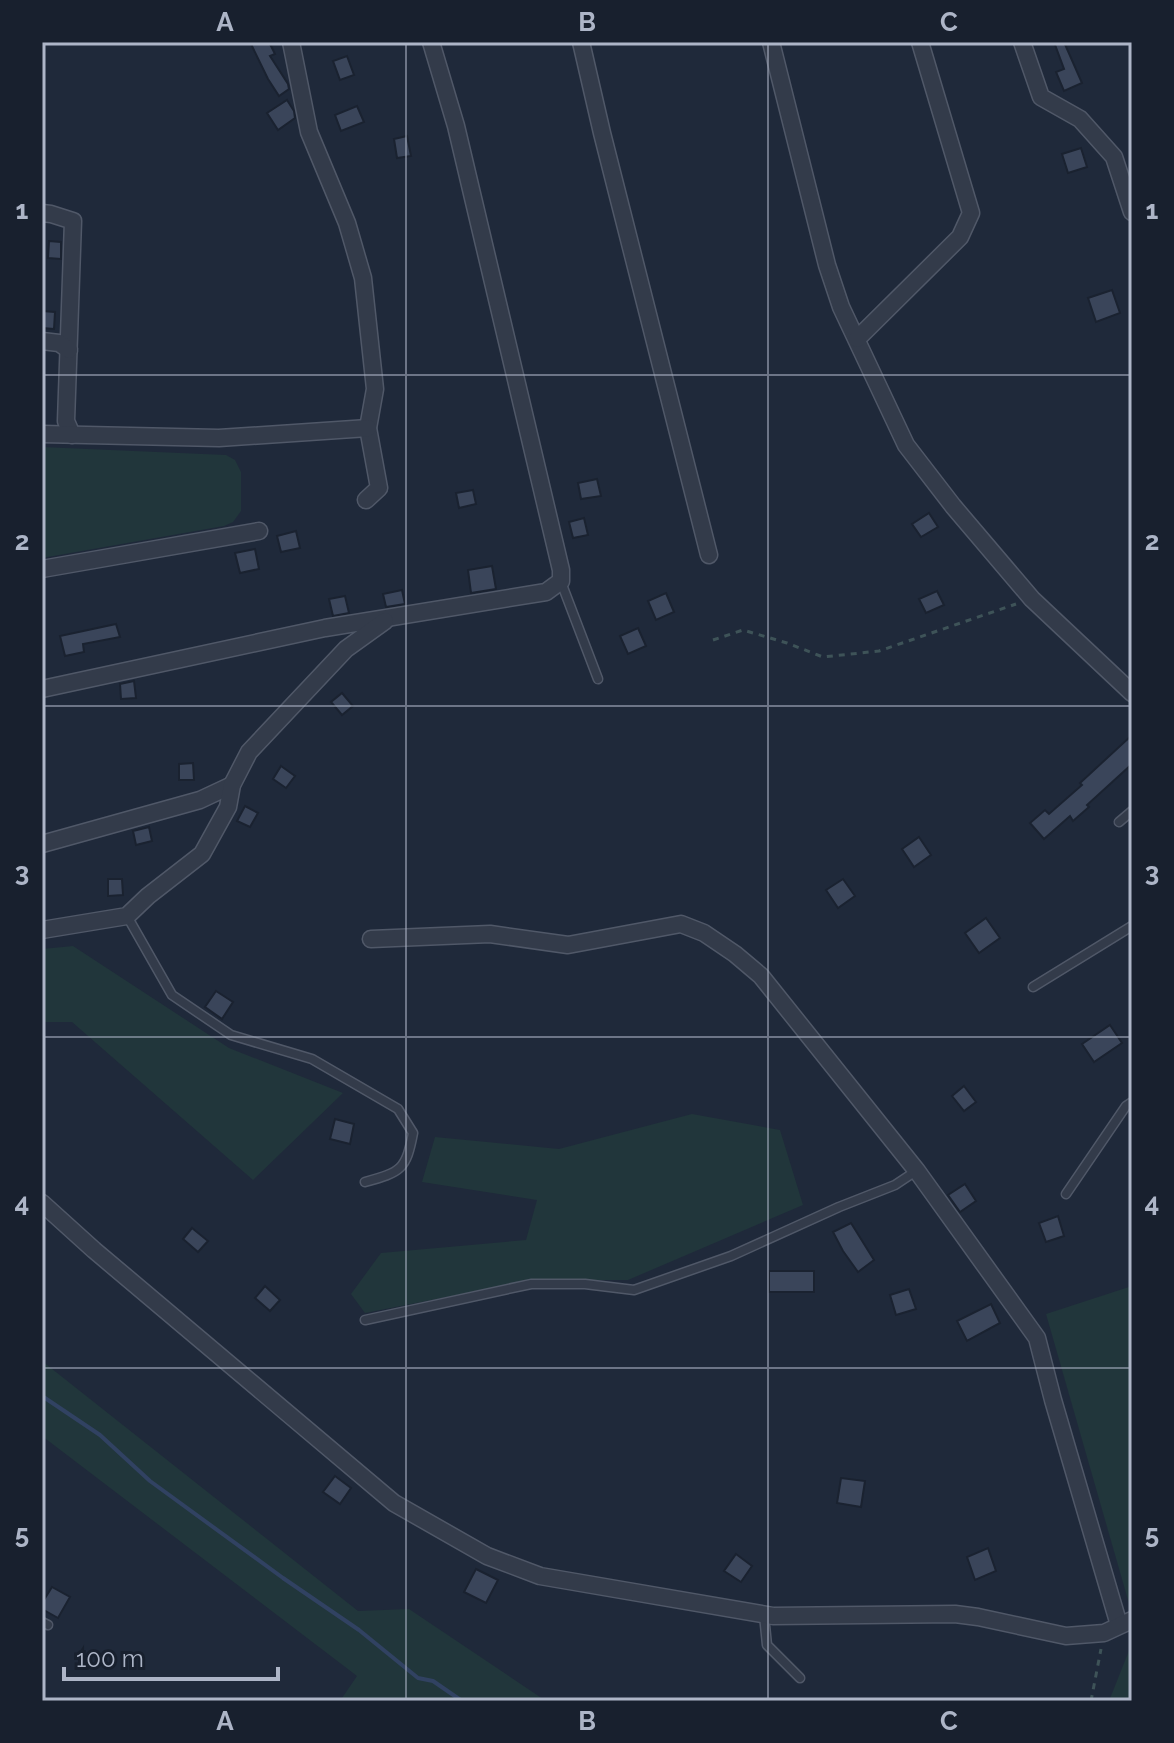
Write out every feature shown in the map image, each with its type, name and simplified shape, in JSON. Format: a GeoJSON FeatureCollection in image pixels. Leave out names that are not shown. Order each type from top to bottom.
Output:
{"type":"FeatureCollection","features":[{"type":"Feature","properties":{"kind":"street"},"geometry":{"type":"LineString","coordinates":[[291,42],[309,132],[347,223],[363,278],[375,389],[368,428],[379,488],[366,500]]}},
{"type":"Feature","properties":{"kind":"street"},"geometry":{"type":"LineString","coordinates":[[42,689],[325,628],[546,592],[561,581],[561,570],[456,126],[431,42]]}},
{"type":"Feature","properties":{"kind":"street"},"geometry":{"type":"LineString","coordinates":[[581,42],[709,555]]}},
{"type":"Feature","properties":{"kind":"street"},"geometry":{"type":"LineString","coordinates":[[771,42],[827,265],[841,307],[906,445],[1032,599],[1132,693]]}},
{"type":"Feature","properties":{"kind":"street"},"geometry":{"type":"LineString","coordinates":[[857,339],[960,237],[971,213],[920,42]]}},
{"type":"Feature","properties":{"kind":"street"},"geometry":{"type":"LineString","coordinates":[[1022,42],[1041,97],[1080,119],[1114,157],[1132,212]]}},
{"type":"Feature","properties":{"kind":"street"},"geometry":{"type":"LineString","coordinates":[[42,213],[73,221],[66,421],[72,435]]}},
{"type":"Feature","properties":{"kind":"street"},"geometry":{"type":"LineString","coordinates":[[42,341],[59,343],[69,350]]}},
{"type":"Feature","properties":{"kind":"street"},"geometry":{"type":"LineString","coordinates":[[42,434],[219,438],[368,428]]}},
{"type":"Feature","properties":{"kind":"street"},"geometry":{"type":"LineString","coordinates":[[42,569],[259,531]]}},
{"type":"Feature","properties":{"kind":"street"},"geometry":{"type":"LineString","coordinates":[[42,930],[127,916],[202,854],[228,807],[232,785],[249,752],[346,649],[388,619]]}},
{"type":"Feature","properties":{"kind":"street"},"geometry":{"type":"LineString","coordinates":[[42,844],[200,800],[232,785]]}},
{"type":"Feature","properties":{"kind":"street"},"geometry":{"type":"LineString","coordinates":[[42,1203],[394,1503],[487,1556],[540,1576],[773,1616],[955,1614],[1066,1636],[1104,1633],[1126,1622],[1053,1400],[1037,1338],[917,1171],[761,976],[704,933],[681,924],[568,945],[490,934],[371,939]]}},
{"type":"Feature","properties":{"kind":"lane"},"geometry":{"type":"LineString","coordinates":[[561,581],[598,679]]}},
{"type":"Feature","properties":{"kind":"lane"},"geometry":{"type":"LineString","coordinates":[[1119,822],[1132,811]]}},
{"type":"Feature","properties":{"kind":"lane"},"geometry":{"type":"LineString","coordinates":[[127,916],[172,995],[231,1035],[312,1059],[398,1109],[413,1133],[409,1155],[395,1173],[365,1182]]}},
{"type":"Feature","properties":{"kind":"lane"},"geometry":{"type":"LineString","coordinates":[[1033,987],[1132,926]]}},
{"type":"Feature","properties":{"kind":"lane"},"geometry":{"type":"LineString","coordinates":[[1066,1194],[1126,1106],[1132,1102]]}},
{"type":"Feature","properties":{"kind":"lane"},"geometry":{"type":"LineString","coordinates":[[365,1320],[531,1284],[585,1284],[634,1290],[731,1256],[895,1185],[917,1171]]}},
{"type":"Feature","properties":{"kind":"lane"},"geometry":{"type":"LineString","coordinates":[[764,1615],[767,1645],[800,1678]]}},
{"type":"Feature","properties":{"kind":"path"},"geometry":{"type":"LineString","coordinates":[[713,640],[743,630],[823,657],[879,651],[1032,599]]}},
{"type":"Feature","properties":{"kind":"path"},"geometry":{"type":"LineString","coordinates":[[1091,1701],[1104,1633]]}},
{"type":"Feature","properties":{"kind":"green space"},"geometry":{"type":"Polygon","coordinates":[[[42,447],[226,455],[235,460],[241,472],[241,511],[233,522],[224,526],[42,558],[42,447]]]}},
{"type":"Feature","properties":{"kind":"green space"},"geometry":{"type":"Polygon","coordinates":[[[73,946],[229,1048],[343,1093],[253,1180],[72,1022],[42,1022],[42,949],[73,946]]]}},
{"type":"Feature","properties":{"kind":"green space"},"geometry":{"type":"Polygon","coordinates":[[[692,1114],[780,1130],[803,1205],[628,1280],[535,1280],[365,1313],[351,1294],[381,1253],[526,1240],[537,1200],[422,1182],[435,1137],[559,1149],[692,1114]]]}},
{"type":"Feature","properties":{"kind":"green space"},"geometry":{"type":"Polygon","coordinates":[[[1132,1286],[1132,1614],[1046,1314],[1132,1286]]]}},
{"type":"Feature","properties":{"kind":"green space"},"geometry":{"type":"Polygon","coordinates":[[[42,1361],[358,1611],[409,1609],[546,1701],[340,1701],[357,1676],[42,1436],[42,1361]]]}},
{"type":"Feature","properties":{"kind":"green space"},"geometry":{"type":"Polygon","coordinates":[[[1132,1643],[1132,1701],[1109,1701],[1132,1643]]]}},
{"type":"Feature","properties":{"kind":"building"},"geometry":{"type":"Polygon","coordinates":[[[250,42],[269,42],[275,54],[270,56],[289,89],[279,96],[268,79],[250,42]]]}},
{"type":"Feature","properties":{"kind":"building"},"geometry":{"type":"Polygon","coordinates":[[[1054,42],[1064,42],[1082,83],[1064,91],[1056,72],[1064,69],[1054,42]]]}},
{"type":"Feature","properties":{"kind":"building"},"geometry":{"type":"Polygon","coordinates":[[[347,56],[354,75],[340,80],[333,61],[347,56]]]}},
{"type":"Feature","properties":{"kind":"building"},"geometry":{"type":"Polygon","coordinates":[[[287,100],[295,118],[278,130],[267,113],[287,100]]]}},
{"type":"Feature","properties":{"kind":"building"},"geometry":{"type":"Polygon","coordinates":[[[357,106],[364,122],[341,131],[335,115],[357,106]]]}},
{"type":"Feature","properties":{"kind":"building"},"geometry":{"type":"Polygon","coordinates":[[[407,136],[411,156],[397,158],[394,139],[407,136]]]}},
{"type":"Feature","properties":{"kind":"building"},"geometry":{"type":"Polygon","coordinates":[[[1081,148],[1087,167],[1068,173],[1062,154],[1081,148]]]}},
{"type":"Feature","properties":{"kind":"building"},"geometry":{"type":"Polygon","coordinates":[[[49,241],[61,242],[61,259],[48,258],[49,241]]]}},
{"type":"Feature","properties":{"kind":"building"},"geometry":{"type":"Polygon","coordinates":[[[1112,290],[1120,313],[1096,322],[1088,298],[1112,290]]]}},
{"type":"Feature","properties":{"kind":"building"},"geometry":{"type":"Polygon","coordinates":[[[42,311],[55,312],[54,329],[42,328],[42,311]]]}},
{"type":"Feature","properties":{"kind":"building"},"geometry":{"type":"Polygon","coordinates":[[[597,479],[601,496],[581,499],[578,483],[597,479]]]}},
{"type":"Feature","properties":{"kind":"building"},"geometry":{"type":"Polygon","coordinates":[[[473,490],[476,504],[459,508],[456,493],[473,490]]]}},
{"type":"Feature","properties":{"kind":"building"},"geometry":{"type":"Polygon","coordinates":[[[929,513],[938,527],[921,537],[912,524],[929,513]]]}},
{"type":"Feature","properties":{"kind":"building"},"geometry":{"type":"Polygon","coordinates":[[[584,518],[588,535],[573,538],[569,522],[584,518]]]}},
{"type":"Feature","properties":{"kind":"building"},"geometry":{"type":"Polygon","coordinates":[[[296,531],[300,548],[281,552],[277,536],[296,531]]]}},
{"type":"Feature","properties":{"kind":"building"},"geometry":{"type":"Polygon","coordinates":[[[255,549],[259,569],[240,573],[235,553],[255,549]]]}},
{"type":"Feature","properties":{"kind":"building"},"geometry":{"type":"Polygon","coordinates":[[[492,566],[496,589],[471,593],[468,570],[492,566]]]}},
{"type":"Feature","properties":{"kind":"building"},"geometry":{"type":"Polygon","coordinates":[[[402,590],[405,604],[386,607],[383,594],[402,590]]]}},
{"type":"Feature","properties":{"kind":"building"},"geometry":{"type":"Polygon","coordinates":[[[937,591],[944,605],[926,613],[919,599],[937,591]]]}},
{"type":"Feature","properties":{"kind":"building"},"geometry":{"type":"Polygon","coordinates":[[[666,593],[674,612],[656,620],[648,601],[666,593]]]}},
{"type":"Feature","properties":{"kind":"building"},"geometry":{"type":"Polygon","coordinates":[[[345,596],[349,613],[333,616],[329,599],[345,596]]]}},
{"type":"Feature","properties":{"kind":"building"},"geometry":{"type":"Polygon","coordinates":[[[116,624],[120,637],[83,644],[84,652],[65,656],[60,636],[116,624]]]}},
{"type":"Feature","properties":{"kind":"building"},"geometry":{"type":"Polygon","coordinates":[[[638,628],[646,646],[628,654],[620,636],[638,628]]]}},
{"type":"Feature","properties":{"kind":"building"},"geometry":{"type":"Polygon","coordinates":[[[134,681],[136,698],[121,699],[120,684],[134,681]]]}},
{"type":"Feature","properties":{"kind":"building"},"geometry":{"type":"Polygon","coordinates":[[[342,693],[353,706],[342,715],[331,702],[342,693]]]}},
{"type":"Feature","properties":{"kind":"building"},"geometry":{"type":"Polygon","coordinates":[[[1132,735],[1132,764],[1073,821],[1070,816],[1044,839],[1030,823],[1045,810],[1049,814],[1132,735]]]}},
{"type":"Feature","properties":{"kind":"building"},"geometry":{"type":"Polygon","coordinates":[[[193,763],[194,780],[179,780],[179,764],[193,763]]]}},
{"type":"Feature","properties":{"kind":"building"},"geometry":{"type":"Polygon","coordinates":[[[281,766],[295,776],[286,788],[273,779],[281,766]]]}},
{"type":"Feature","properties":{"kind":"building"},"geometry":{"type":"Polygon","coordinates":[[[245,806],[258,813],[250,827],[237,821],[245,806]]]}},
{"type":"Feature","properties":{"kind":"building"},"geometry":{"type":"Polygon","coordinates":[[[149,827],[152,841],[136,845],[133,831],[149,827]]]}},
{"type":"Feature","properties":{"kind":"building"},"geometry":{"type":"Polygon","coordinates":[[[919,837],[931,855],[914,867],[902,849],[919,837]]]}},
{"type":"Feature","properties":{"kind":"building"},"geometry":{"type":"Polygon","coordinates":[[[108,879],[122,879],[123,895],[108,896],[108,879]]]}},
{"type":"Feature","properties":{"kind":"building"},"geometry":{"type":"Polygon","coordinates":[[[843,879],[855,896],[838,908],[826,890],[843,879]]]}},
{"type":"Feature","properties":{"kind":"building"},"geometry":{"type":"Polygon","coordinates":[[[986,918],[1000,938],[979,953],[965,933],[986,918]]]}},
{"type":"Feature","properties":{"kind":"building"},"geometry":{"type":"Polygon","coordinates":[[[216,991],[233,1002],[222,1019],[205,1007],[216,991]]]}},
{"type":"Feature","properties":{"kind":"building"},"geometry":{"type":"Polygon","coordinates":[[[1110,1025],[1122,1043],[1094,1062],[1082,1044],[1110,1025]]]}},
{"type":"Feature","properties":{"kind":"building"},"geometry":{"type":"Polygon","coordinates":[[[964,1086],[976,1102],[964,1111],[952,1096],[964,1086]]]}},
{"type":"Feature","properties":{"kind":"building"},"geometry":{"type":"Polygon","coordinates":[[[335,1119],[354,1124],[350,1144],[330,1139],[335,1119]]]}},
{"type":"Feature","properties":{"kind":"building"},"geometry":{"type":"Polygon","coordinates":[[[965,1184],[976,1201],[960,1212],[948,1195],[965,1184]]]}},
{"type":"Feature","properties":{"kind":"building"},"geometry":{"type":"Polygon","coordinates":[[[1058,1216],[1064,1236],[1046,1242],[1039,1223],[1058,1216]]]}},
{"type":"Feature","properties":{"kind":"building"},"geometry":{"type":"Polygon","coordinates":[[[851,1223],[874,1260],[858,1272],[833,1232],[851,1223]]]}},
{"type":"Feature","properties":{"kind":"building"},"geometry":{"type":"Polygon","coordinates":[[[192,1228],[208,1241],[198,1252],[183,1239],[192,1228]]]}},
{"type":"Feature","properties":{"kind":"building"},"geometry":{"type":"Polygon","coordinates":[[[769,1271],[814,1271],[814,1292],[769,1292],[769,1271]]]}},
{"type":"Feature","properties":{"kind":"building"},"geometry":{"type":"Polygon","coordinates":[[[265,1286],[280,1300],[270,1311],[255,1298],[265,1286]]]}},
{"type":"Feature","properties":{"kind":"building"},"geometry":{"type":"Polygon","coordinates":[[[909,1289],[916,1309],[896,1315],[890,1295],[909,1289]]]}},
{"type":"Feature","properties":{"kind":"building"},"geometry":{"type":"Polygon","coordinates":[[[991,1304],[1000,1323],[967,1341],[957,1321],[991,1304]]]}},
{"type":"Feature","properties":{"kind":"building"},"geometry":{"type":"Polygon","coordinates":[[[335,1476],[351,1488],[340,1504],[323,1492],[335,1476]]]}},
{"type":"Feature","properties":{"kind":"building"},"geometry":{"type":"Polygon","coordinates":[[[841,1478],[865,1481],[861,1507],[837,1503],[841,1478]]]}},
{"type":"Feature","properties":{"kind":"building"},"geometry":{"type":"Polygon","coordinates":[[[988,1548],[996,1571],[975,1580],[967,1557],[988,1548]]]}},
{"type":"Feature","properties":{"kind":"building"},"geometry":{"type":"Polygon","coordinates":[[[736,1554],[752,1566],[741,1582],[724,1571],[736,1554]]]}},
{"type":"Feature","properties":{"kind":"building"},"geometry":{"type":"Polygon","coordinates":[[[476,1569],[498,1580],[486,1603],[464,1592],[476,1569]]]}},
{"type":"Feature","properties":{"kind":"building"},"geometry":{"type":"Polygon","coordinates":[[[52,1587],[70,1597],[58,1618],[42,1609],[42,1603],[52,1587]]]}},
{"type":"Feature","properties":{"kind":"waterway"},"geometry":{"type":"LineString","coordinates":[[42,1396],[100,1435],[150,1481],[359,1630],[418,1678],[433,1681],[462,1701]]}}]}
